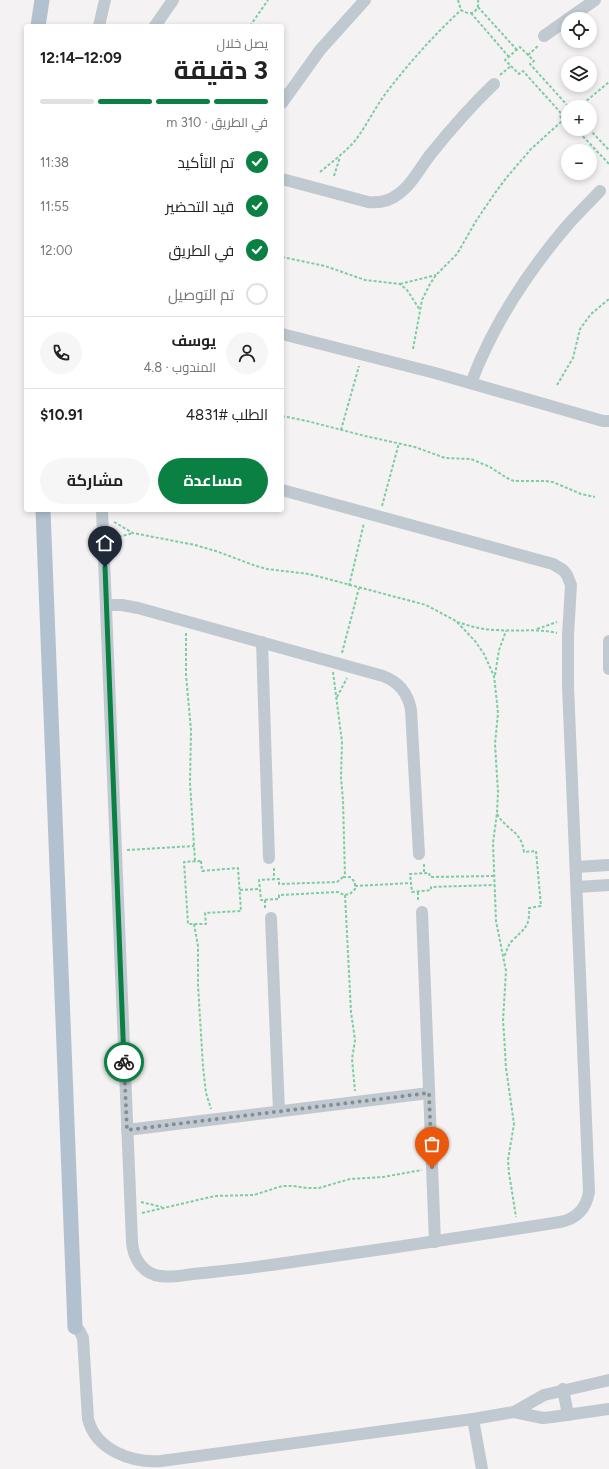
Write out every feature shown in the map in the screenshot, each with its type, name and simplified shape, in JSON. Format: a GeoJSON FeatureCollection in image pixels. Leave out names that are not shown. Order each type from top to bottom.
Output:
{"type":"FeatureCollection","features":[{"type":"Feature","properties":{"kind":"main road"},"geometry":{"type":"LineString","coordinates":[[38,24],[42,0]]}},
{"type":"Feature","properties":{"kind":"main road"},"geometry":{"type":"LineString","coordinates":[[43,512],[75,1327]]}},
{"type":"Feature","properties":{"kind":"street"},"geometry":{"type":"LineString","coordinates":[[99,24],[105,0]]}},
{"type":"Feature","properties":{"kind":"street"},"geometry":{"type":"LineString","coordinates":[[156,24],[172,0]]}},
{"type":"Feature","properties":{"kind":"street"},"geometry":{"type":"LineString","coordinates":[[284,100],[320,50],[365,0]]}},
{"type":"Feature","properties":{"kind":"street"},"geometry":{"type":"LineString","coordinates":[[578,12],[595,0]]}},
{"type":"Feature","properties":{"kind":"street"},"geometry":{"type":"LineString","coordinates":[[544,36],[561,24]]}},
{"type":"Feature","properties":{"kind":"street"},"geometry":{"type":"LineString","coordinates":[[284,180],[368,202],[381,202],[388,200],[401,193],[444,137],[494,84]]}},
{"type":"Feature","properties":{"kind":"street"},"geometry":{"type":"LineString","coordinates":[[471,383],[479,361],[491,338],[522,287],[567,226],[600,191]]}},
{"type":"Feature","properties":{"kind":"street"},"geometry":{"type":"LineString","coordinates":[[284,334],[471,383],[603,421],[609,421]]}},
{"type":"Feature","properties":{"kind":"street"},"geometry":{"type":"LineString","coordinates":[[102,512],[130,1200],[132,1242],[134,1255],[137,1260],[146,1270],[159,1276],[235,1270],[435,1242],[566,1221],[578,1215],[586,1205],[589,1192],[568,686],[568,618],[571,585],[567,575],[559,566],[284,491]]}},
{"type":"Feature","properties":{"kind":"street"},"geometry":{"type":"LineString","coordinates":[[106,605],[122,605],[138,608],[353,667],[394,681],[404,691],[410,703],[419,854]]}},
{"type":"Feature","properties":{"kind":"street"},"geometry":{"type":"LineString","coordinates":[[609,641],[609,669]]}},
{"type":"Feature","properties":{"kind":"street"},"geometry":{"type":"LineString","coordinates":[[262,642],[269,858]]}},
{"type":"Feature","properties":{"kind":"street"},"geometry":{"type":"LineString","coordinates":[[576,867],[609,865]]}},
{"type":"Feature","properties":{"kind":"street"},"geometry":{"type":"LineString","coordinates":[[576,887],[609,885]]}},
{"type":"Feature","properties":{"kind":"street"},"geometry":{"type":"LineString","coordinates":[[422,912],[435,1242]]}},
{"type":"Feature","properties":{"kind":"street"},"geometry":{"type":"LineString","coordinates":[[271,918],[279,1111]]}},
{"type":"Feature","properties":{"kind":"street"},"geometry":{"type":"LineString","coordinates":[[127,1130],[429,1093]]}},
{"type":"Feature","properties":{"kind":"street"},"geometry":{"type":"LineString","coordinates":[[75,1327],[83,1338],[88,1419],[92,1431],[105,1446],[130,1458],[138,1460],[161,1461],[474,1419],[514,1412],[543,1418],[609,1409]]}},
{"type":"Feature","properties":{"kind":"street"},"geometry":{"type":"LineString","coordinates":[[514,1412],[538,1397],[609,1380]]}},
{"type":"Feature","properties":{"kind":"street"},"geometry":{"type":"LineString","coordinates":[[563,1390],[568,1415]]}},
{"type":"Feature","properties":{"kind":"street"},"geometry":{"type":"LineString","coordinates":[[474,1419],[482,1469]]}},
{"type":"Feature","properties":{"kind":"path"},"geometry":{"type":"LineString","coordinates":[[251,24],[268,0]]}},
{"type":"Feature","properties":{"kind":"path"},"geometry":{"type":"LineString","coordinates":[[458,0],[462,10],[467,14],[475,11],[478,7],[478,0]]}},
{"type":"Feature","properties":{"kind":"path"},"geometry":{"type":"LineString","coordinates":[[478,7],[517,50]]}},
{"type":"Feature","properties":{"kind":"path"},"geometry":{"type":"LineString","coordinates":[[320,172],[340,156],[355,141],[376,106],[404,69],[429,40],[462,10]]}},
{"type":"Feature","properties":{"kind":"path"},"geometry":{"type":"LineString","coordinates":[[471,13],[509,57]]}},
{"type":"Feature","properties":{"kind":"path"},"geometry":{"type":"LineString","coordinates":[[561,118],[560,112],[523,71],[519,74],[505,60],[520,47],[534,61],[530,64],[562,100]]}},
{"type":"Feature","properties":{"kind":"path"},"geometry":{"type":"LineString","coordinates":[[587,100],[609,82]]}},
{"type":"Feature","properties":{"kind":"path"},"geometry":{"type":"LineString","coordinates":[[413,349],[420,310],[426,292],[436,276],[457,254],[476,221],[507,177],[531,149],[561,122]]}},
{"type":"Feature","properties":{"kind":"path"},"geometry":{"type":"LineString","coordinates":[[583,136],[609,164]]}},
{"type":"Feature","properties":{"kind":"path"},"geometry":{"type":"LineString","coordinates":[[596,136],[609,150]]}},
{"type":"Feature","properties":{"kind":"path"},"geometry":{"type":"LineString","coordinates":[[334,176],[340,156]]}},
{"type":"Feature","properties":{"kind":"path"},"geometry":{"type":"LineString","coordinates":[[284,256],[325,266],[365,280],[400,284],[436,276]]}},
{"type":"Feature","properties":{"kind":"path"},"geometry":{"type":"LineString","coordinates":[[400,284],[407,290],[420,310]]}},
{"type":"Feature","properties":{"kind":"path"},"geometry":{"type":"LineString","coordinates":[[557,385],[573,358],[580,329],[591,314],[609,299]]}},
{"type":"Feature","properties":{"kind":"path"},"geometry":{"type":"LineString","coordinates":[[341,430],[362,354]]}},
{"type":"Feature","properties":{"kind":"path"},"geometry":{"type":"LineString","coordinates":[[284,416],[399,443],[428,451],[445,458],[470,459],[490,467],[514,481],[553,482],[581,494],[595,497]]}},
{"type":"Feature","properties":{"kind":"path"},"geometry":{"type":"LineString","coordinates":[[380,517],[399,443]]}},
{"type":"Feature","properties":{"kind":"path"},"geometry":{"type":"LineString","coordinates":[[349,586],[366,513]]}},
{"type":"Feature","properties":{"kind":"path"},"geometry":{"type":"LineString","coordinates":[[104,541],[133,533]]}},
{"type":"Feature","properties":{"kind":"path"},"geometry":{"type":"LineString","coordinates":[[345,877],[341,777],[342,742],[336,698],[335,662],[359,588]]}},
{"type":"Feature","properties":{"kind":"path"},"geometry":{"type":"LineString","coordinates":[[536,629],[568,618]]}},
{"type":"Feature","properties":{"kind":"path"},"geometry":{"type":"LineString","coordinates":[[186,621],[186,675],[191,730],[190,783],[195,861]]}},
{"type":"Feature","properties":{"kind":"path"},"geometry":{"type":"LineString","coordinates":[[456,621],[479,628],[506,630],[536,629],[568,635]]}},
{"type":"Feature","properties":{"kind":"path"},"geometry":{"type":"LineString","coordinates":[[494,676],[499,650],[506,630]]}},
{"type":"Feature","properties":{"kind":"path"},"geometry":{"type":"LineString","coordinates":[[336,698],[353,667]]}},
{"type":"Feature","properties":{"kind":"path"},"geometry":{"type":"LineString","coordinates":[[497,813],[506,826],[519,835],[523,842],[524,852],[536,851],[541,906],[529,908],[530,918],[526,927],[512,941],[504,958]]}},
{"type":"Feature","properties":{"kind":"path"},"geometry":{"type":"LineString","coordinates":[[116,851],[194,846]]}},
{"type":"Feature","properties":{"kind":"path"},"geometry":{"type":"LineString","coordinates":[[195,861],[201,861],[202,871],[238,868],[241,911],[205,913],[206,924],[188,924],[184,862],[195,861]]}},
{"type":"Feature","properties":{"kind":"path"},"geometry":{"type":"LineString","coordinates":[[494,876],[430,877],[429,873],[410,874],[412,892],[431,890],[431,887],[495,885]]}},
{"type":"Feature","properties":{"kind":"path"},"geometry":{"type":"LineString","coordinates":[[345,877],[353,879],[355,886],[353,892],[345,896],[338,892],[279,894],[279,899],[261,900],[260,880],[279,878],[279,884],[337,882],[339,879],[345,877]]}},
{"type":"Feature","properties":{"kind":"path"},"geometry":{"type":"LineString","coordinates":[[355,886],[411,883]]}},
{"type":"Feature","properties":{"kind":"path"},"geometry":{"type":"LineString","coordinates":[[240,890],[260,889]]}},
{"type":"Feature","properties":{"kind":"path"},"geometry":{"type":"LineString","coordinates":[[345,896],[351,1012],[355,1040],[352,1068],[357,1102]]}},
{"type":"Feature","properties":{"kind":"path"},"geometry":{"type":"LineString","coordinates":[[194,924],[198,946],[199,1000],[206,1093],[214,1119]]}},
{"type":"Feature","properties":{"kind":"path"},"geometry":{"type":"LineString","coordinates":[[131,1215],[216,1196],[254,1195],[282,1186],[319,1188],[350,1179],[383,1177],[432,1168]]}},
{"type":"Feature","properties":{"kind":"path"},"geometry":{"type":"LineString","coordinates":[[130,1200],[164,1207]]}},
{"type":"Feature","properties":{"kind":"way so far"},"geometry":{"type":"LineString","coordinates":[[124,1062],[127,1130],[429,1093],[432,1168]]}},
{"type":"Feature","properties":{"kind":"route"},"geometry":{"type":"LineString","coordinates":[[105,567],[124,1062]]}}]}
